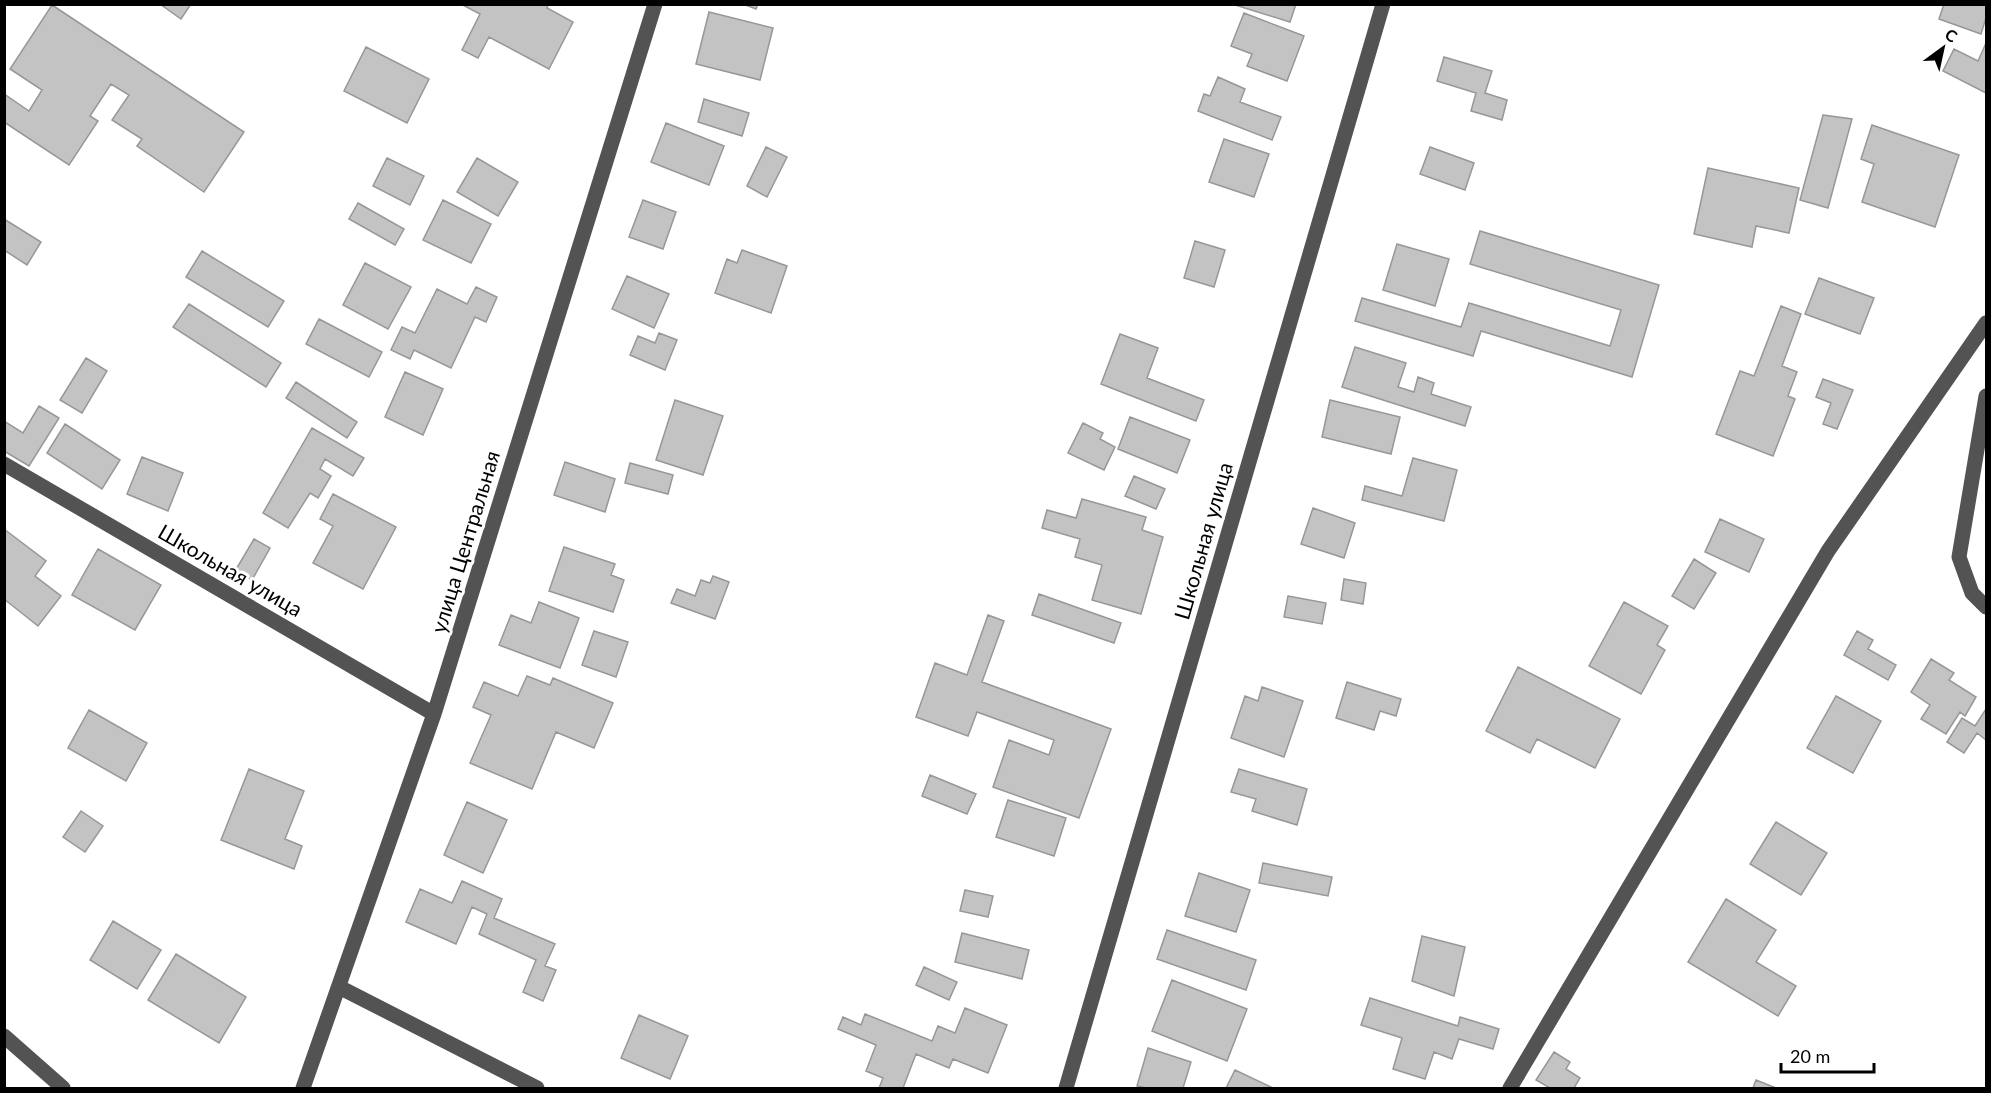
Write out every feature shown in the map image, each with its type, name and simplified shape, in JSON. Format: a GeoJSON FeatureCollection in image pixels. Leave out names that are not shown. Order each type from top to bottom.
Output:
{"type":"FeatureCollection","features":[{"type":"Feature","properties":{"kind":"street","name":"улица Центральная"},"geometry":{"type":"LineString","coordinates":[[303,1089],[434,714],[655,4]]}},
{"type":"Feature","properties":{"kind":"street","name":"Школьная улица"},"geometry":{"type":"LineString","coordinates":[[1066,1089],[1383,4]]}},
{"type":"Feature","properties":{"kind":"street"},"geometry":{"type":"LineString","coordinates":[[1510,1089],[1828,551],[1986,323]]}},
{"type":"Feature","properties":{"kind":"street"},"geometry":{"type":"LineString","coordinates":[[1986,396],[1959,557],[1972,593],[1986,607]]}},
{"type":"Feature","properties":{"kind":"street","name":"Школьная улица"},"geometry":{"type":"LineString","coordinates":[[4,464],[434,714]]}},
{"type":"Feature","properties":{"kind":"street"},"geometry":{"type":"LineString","coordinates":[[339,987],[537,1089]]}},
{"type":"Feature","properties":{"kind":"street"},"geometry":{"type":"LineString","coordinates":[[4,1036],[63,1089]]}},
{"type":"Feature","properties":{"kind":"building"},"geometry":{"type":"Polygon","coordinates":[[[160,4],[191,4],[181,19],[160,4]]]}},
{"type":"Feature","properties":{"kind":"building"},"geometry":{"type":"Polygon","coordinates":[[[461,4],[549,4],[547,8],[573,22],[549,69],[489,37],[478,58],[462,50],[480,14],[461,4]]]}},
{"type":"Feature","properties":{"kind":"building"},"geometry":{"type":"Polygon","coordinates":[[[743,4],[758,4],[756,9],[743,4]]]}},
{"type":"Feature","properties":{"kind":"building"},"geometry":{"type":"Polygon","coordinates":[[[1232,4],[1296,4],[1290,22],[1232,4]]]}},
{"type":"Feature","properties":{"kind":"building"},"geometry":{"type":"Polygon","coordinates":[[[1944,4],[1986,4],[1986,18],[1981,34],[1939,19],[1944,4]]]}},
{"type":"Feature","properties":{"kind":"building"},"geometry":{"type":"Polygon","coordinates":[[[52,5],[244,132],[204,192],[137,146],[142,139],[112,120],[129,95],[111,84],[90,116],[98,121],[69,165],[4,122],[4,94],[29,111],[42,90],[10,69],[52,5]]]}},
{"type":"Feature","properties":{"kind":"building"},"geometry":{"type":"Polygon","coordinates":[[[709,12],[773,28],[760,80],[696,64],[709,12]]]}},
{"type":"Feature","properties":{"kind":"building"},"geometry":{"type":"Polygon","coordinates":[[[1244,13],[1304,36],[1287,81],[1247,66],[1252,54],[1231,46],[1244,13]]]}},
{"type":"Feature","properties":{"kind":"building"},"geometry":{"type":"Polygon","coordinates":[[[1986,43],[1986,93],[1943,71],[1954,49],[1978,61],[1986,43]]]}},
{"type":"Feature","properties":{"kind":"building"},"geometry":{"type":"Polygon","coordinates":[[[366,47],[429,79],[407,123],[344,91],[366,47]]]}},
{"type":"Feature","properties":{"kind":"building"},"geometry":{"type":"Polygon","coordinates":[[[1444,57],[1492,71],[1485,93],[1507,100],[1502,120],[1471,111],[1476,93],[1437,81],[1444,57]]]}},
{"type":"Feature","properties":{"kind":"building"},"geometry":{"type":"Polygon","coordinates":[[[1218,77],[1245,89],[1240,102],[1281,117],[1272,140],[1198,111],[1204,94],[1210,96],[1218,77]]]}},
{"type":"Feature","properties":{"kind":"building"},"geometry":{"type":"Polygon","coordinates":[[[704,99],[749,113],[742,136],[698,122],[704,99]]]}},
{"type":"Feature","properties":{"kind":"building"},"geometry":{"type":"Polygon","coordinates":[[[1823,115],[1852,119],[1828,208],[1800,200],[1823,115]]]}},
{"type":"Feature","properties":{"kind":"building"},"geometry":{"type":"Polygon","coordinates":[[[666,123],[724,146],[709,185],[651,162],[666,123]]]}},
{"type":"Feature","properties":{"kind":"building"},"geometry":{"type":"Polygon","coordinates":[[[1872,125],[1959,155],[1935,227],[1862,202],[1874,164],[1861,159],[1872,125]]]}},
{"type":"Feature","properties":{"kind":"building"},"geometry":{"type":"Polygon","coordinates":[[[1224,139],[1269,154],[1254,197],[1209,182],[1224,139]]]}},
{"type":"Feature","properties":{"kind":"building"},"geometry":{"type":"Polygon","coordinates":[[[766,147],[787,157],[767,197],[747,186],[766,147]]]}},
{"type":"Feature","properties":{"kind":"building"},"geometry":{"type":"Polygon","coordinates":[[[1430,147],[1474,163],[1465,190],[1420,174],[1430,147]]]}},
{"type":"Feature","properties":{"kind":"building"},"geometry":{"type":"Polygon","coordinates":[[[387,158],[424,176],[410,205],[373,186],[387,158]]]}},
{"type":"Feature","properties":{"kind":"building"},"geometry":{"type":"Polygon","coordinates":[[[477,158],[518,182],[498,216],[457,192],[477,158]]]}},
{"type":"Feature","properties":{"kind":"building"},"geometry":{"type":"Polygon","coordinates":[[[1708,168],[1799,188],[1789,233],[1756,226],[1752,247],[1694,234],[1708,168]]]}},
{"type":"Feature","properties":{"kind":"building"},"geometry":{"type":"Polygon","coordinates":[[[443,200],[491,224],[471,263],[423,240],[443,200]]]}},
{"type":"Feature","properties":{"kind":"building"},"geometry":{"type":"Polygon","coordinates":[[[643,200],[676,212],[663,249],[629,237],[643,200]]]}},
{"type":"Feature","properties":{"kind":"building"},"geometry":{"type":"Polygon","coordinates":[[[358,203],[404,229],[395,245],[349,219],[358,203]]]}},
{"type":"Feature","properties":{"kind":"building"},"geometry":{"type":"Polygon","coordinates":[[[4,219],[41,242],[27,265],[4,250],[4,219]]]}},
{"type":"Feature","properties":{"kind":"building"},"geometry":{"type":"Polygon","coordinates":[[[1480,231],[1659,285],[1632,377],[1481,331],[1473,356],[1355,321],[1362,298],[1461,327],[1469,303],[1610,346],[1621,310],[1470,264],[1480,231]]]}},
{"type":"Feature","properties":{"kind":"building"},"geometry":{"type":"Polygon","coordinates":[[[1195,241],[1225,250],[1214,287],[1184,278],[1195,241]]]}},
{"type":"Feature","properties":{"kind":"building"},"geometry":{"type":"Polygon","coordinates":[[[1397,244],[1449,259],[1435,306],[1383,290],[1397,244]]]}},
{"type":"Feature","properties":{"kind":"building"},"geometry":{"type":"Polygon","coordinates":[[[742,250],[787,266],[771,313],[715,293],[727,259],[737,263],[742,250]]]}},
{"type":"Feature","properties":{"kind":"building"},"geometry":{"type":"Polygon","coordinates":[[[202,251],[284,301],[268,327],[186,277],[202,251]]]}},
{"type":"Feature","properties":{"kind":"building"},"geometry":{"type":"Polygon","coordinates":[[[365,263],[411,287],[388,329],[343,305],[365,263]]]}},
{"type":"Feature","properties":{"kind":"building"},"geometry":{"type":"Polygon","coordinates":[[[627,276],[669,294],[654,328],[612,309],[627,276]]]}},
{"type":"Feature","properties":{"kind":"building"},"geometry":{"type":"Polygon","coordinates":[[[1819,278],[1874,298],[1860,334],[1805,314],[1819,278]]]}},
{"type":"Feature","properties":{"kind":"building"},"geometry":{"type":"Polygon","coordinates":[[[476,287],[497,297],[486,322],[475,317],[451,368],[414,350],[410,359],[391,350],[402,327],[415,333],[437,289],[467,304],[476,287]]]}},
{"type":"Feature","properties":{"kind":"building"},"geometry":{"type":"Polygon","coordinates":[[[189,304],[281,363],[266,387],[173,327],[189,304]]]}},
{"type":"Feature","properties":{"kind":"building"},"geometry":{"type":"Polygon","coordinates":[[[1781,306],[1801,314],[1782,366],[1797,372],[1788,396],[1795,399],[1773,456],[1716,434],[1740,371],[1754,376],[1781,306]]]}},
{"type":"Feature","properties":{"kind":"building"},"geometry":{"type":"Polygon","coordinates":[[[319,319],[382,352],[369,377],[306,344],[319,319]]]}},
{"type":"Feature","properties":{"kind":"building"},"geometry":{"type":"Polygon","coordinates":[[[659,333],[677,340],[665,370],[630,355],[638,336],[655,343],[659,333]]]}},
{"type":"Feature","properties":{"kind":"building"},"geometry":{"type":"Polygon","coordinates":[[[1120,334],[1158,348],[1147,378],[1204,400],[1196,421],[1101,384],[1120,334]]]}},
{"type":"Feature","properties":{"kind":"building"},"geometry":{"type":"Polygon","coordinates":[[[1355,347],[1406,363],[1398,387],[1414,392],[1418,377],[1434,383],[1431,394],[1471,407],[1465,426],[1342,387],[1355,347]]]}},
{"type":"Feature","properties":{"kind":"building"},"geometry":{"type":"Polygon","coordinates":[[[86,358],[107,371],[82,413],[60,400],[86,358]]]}},
{"type":"Feature","properties":{"kind":"building"},"geometry":{"type":"Polygon","coordinates":[[[405,372],[443,389],[423,435],[385,417],[405,372]]]}},
{"type":"Feature","properties":{"kind":"building"},"geometry":{"type":"Polygon","coordinates":[[[1823,379],[1853,390],[1837,429],[1823,424],[1831,403],[1816,397],[1823,379]]]}},
{"type":"Feature","properties":{"kind":"building"},"geometry":{"type":"Polygon","coordinates":[[[296,382],[357,422],[347,438],[286,398],[296,382]]]}},
{"type":"Feature","properties":{"kind":"building"},"geometry":{"type":"Polygon","coordinates":[[[675,400],[723,416],[703,475],[656,460],[675,400]]]}},
{"type":"Feature","properties":{"kind":"building"},"geometry":{"type":"Polygon","coordinates":[[[1330,400],[1400,417],[1391,454],[1322,437],[1330,400]]]}},
{"type":"Feature","properties":{"kind":"building"},"geometry":{"type":"Polygon","coordinates":[[[39,406],[59,418],[29,466],[4,451],[4,421],[23,433],[39,406]]]}},
{"type":"Feature","properties":{"kind":"building"},"geometry":{"type":"Polygon","coordinates":[[[1130,417],[1190,440],[1177,473],[1118,449],[1130,417]]]}},
{"type":"Feature","properties":{"kind":"building"},"geometry":{"type":"Polygon","coordinates":[[[1083,423],[1103,433],[1100,439],[1115,447],[1104,470],[1068,453],[1083,423]]]}},
{"type":"Feature","properties":{"kind":"building"},"geometry":{"type":"Polygon","coordinates":[[[65,424],[120,460],[102,489],[47,453],[65,424]]]}},
{"type":"Feature","properties":{"kind":"building"},"geometry":{"type":"Polygon","coordinates":[[[312,428],[364,458],[353,476],[325,459],[320,469],[331,476],[318,498],[310,493],[288,528],[263,513],[312,428]]]}},
{"type":"Feature","properties":{"kind":"building"},"geometry":{"type":"Polygon","coordinates":[[[142,457],[183,473],[168,511],[127,494],[142,457]]]}},
{"type":"Feature","properties":{"kind":"building"},"geometry":{"type":"Polygon","coordinates":[[[1413,458],[1457,470],[1444,521],[1362,500],[1365,486],[1402,496],[1413,458]]]}},
{"type":"Feature","properties":{"kind":"building"},"geometry":{"type":"Polygon","coordinates":[[[565,462],[615,479],[605,512],[554,495],[565,462]]]}},
{"type":"Feature","properties":{"kind":"building"},"geometry":{"type":"Polygon","coordinates":[[[630,463],[673,475],[668,494],[625,483],[630,463]]]}},
{"type":"Feature","properties":{"kind":"building"},"geometry":{"type":"Polygon","coordinates":[[[1134,476],[1165,489],[1156,509],[1125,496],[1134,476]]]}},
{"type":"Feature","properties":{"kind":"building"},"geometry":{"type":"Polygon","coordinates":[[[333,494],[396,527],[363,589],[313,563],[333,526],[320,519],[333,494]]]}},
{"type":"Feature","properties":{"kind":"building"},"geometry":{"type":"Polygon","coordinates":[[[1082,499],[1146,517],[1142,530],[1163,537],[1141,614],[1092,600],[1102,565],[1075,557],[1080,539],[1042,528],[1047,510],[1076,518],[1082,499]]]}},
{"type":"Feature","properties":{"kind":"building"},"geometry":{"type":"Polygon","coordinates":[[[1313,508],[1355,523],[1344,558],[1301,544],[1313,508]]]}},
{"type":"Feature","properties":{"kind":"building"},"geometry":{"type":"Polygon","coordinates":[[[1720,519],[1764,539],[1749,572],[1705,552],[1720,519]]]}},
{"type":"Feature","properties":{"kind":"building"},"geometry":{"type":"Polygon","coordinates":[[[4,529],[46,561],[35,576],[61,596],[38,626],[4,599],[4,529]]]}},
{"type":"Feature","properties":{"kind":"building"},"geometry":{"type":"Polygon","coordinates":[[[254,539],[270,548],[252,580],[235,571],[254,539]]]}},
{"type":"Feature","properties":{"kind":"building"},"geometry":{"type":"Polygon","coordinates":[[[564,547],[615,564],[611,575],[624,580],[613,612],[549,591],[564,547]]]}},
{"type":"Feature","properties":{"kind":"building"},"geometry":{"type":"Polygon","coordinates":[[[98,549],[161,585],[135,630],[72,595],[98,549]]]}},
{"type":"Feature","properties":{"kind":"building"},"geometry":{"type":"Polygon","coordinates":[[[1694,559],[1716,573],[1694,609],[1672,596],[1694,559]]]}},
{"type":"Feature","properties":{"kind":"building"},"geometry":{"type":"Polygon","coordinates":[[[713,576],[729,582],[715,619],[671,603],[677,589],[695,596],[701,580],[710,583],[713,576]]]}},
{"type":"Feature","properties":{"kind":"building"},"geometry":{"type":"Polygon","coordinates":[[[1344,579],[1366,583],[1363,604],[1341,600],[1344,579]]]}},
{"type":"Feature","properties":{"kind":"building"},"geometry":{"type":"Polygon","coordinates":[[[1039,594],[1121,623],[1114,643],[1032,615],[1039,594]]]}},
{"type":"Feature","properties":{"kind":"building"},"geometry":{"type":"Polygon","coordinates":[[[1288,596],[1326,603],[1322,624],[1284,617],[1288,596]]]}},
{"type":"Feature","properties":{"kind":"building"},"geometry":{"type":"Polygon","coordinates":[[[539,602],[579,618],[560,668],[499,645],[511,615],[531,623],[539,602]]]}},
{"type":"Feature","properties":{"kind":"building"},"geometry":{"type":"Polygon","coordinates":[[[1624,602],[1668,626],[1657,645],[1665,650],[1641,694],[1589,666],[1624,602]]]}},
{"type":"Feature","properties":{"kind":"building"},"geometry":{"type":"Polygon","coordinates":[[[988,615],[1004,621],[982,682],[1111,729],[1079,818],[993,787],[1009,740],[1049,755],[1054,740],[977,712],[968,736],[916,717],[935,663],[967,675],[988,615]]]}},
{"type":"Feature","properties":{"kind":"building"},"geometry":{"type":"Polygon","coordinates":[[[594,631],[628,642],[616,677],[582,665],[594,631]]]}},
{"type":"Feature","properties":{"kind":"building"},"geometry":{"type":"Polygon","coordinates":[[[1857,631],[1873,640],[1868,649],[1896,665],[1888,680],[1844,655],[1857,631]]]}},
{"type":"Feature","properties":{"kind":"building"},"geometry":{"type":"Polygon","coordinates":[[[1931,659],[1954,673],[1949,680],[1976,697],[1965,716],[1960,712],[1946,734],[1921,719],[1930,705],[1911,692],[1931,659]]]}},
{"type":"Feature","properties":{"kind":"building"},"geometry":{"type":"Polygon","coordinates":[[[1518,667],[1620,719],[1595,768],[1537,739],[1530,753],[1486,731],[1518,667]]]}},
{"type":"Feature","properties":{"kind":"building"},"geometry":{"type":"Polygon","coordinates":[[[527,676],[550,685],[553,678],[613,703],[594,748],[556,732],[532,789],[470,763],[491,715],[473,707],[484,682],[518,696],[527,676]]]}},
{"type":"Feature","properties":{"kind":"building"},"geometry":{"type":"Polygon","coordinates":[[[1347,682],[1401,699],[1396,716],[1380,711],[1374,730],[1336,718],[1347,682]]]}},
{"type":"Feature","properties":{"kind":"building"},"geometry":{"type":"Polygon","coordinates":[[[1262,687],[1303,701],[1284,757],[1231,738],[1245,696],[1258,701],[1262,687]]]}},
{"type":"Feature","properties":{"kind":"building"},"geometry":{"type":"Polygon","coordinates":[[[1836,696],[1881,721],[1853,773],[1807,748],[1836,696]]]}},
{"type":"Feature","properties":{"kind":"building"},"geometry":{"type":"Polygon","coordinates":[[[1986,709],[1986,740],[1977,733],[1964,753],[1947,742],[1962,718],[1975,726],[1986,709]]]}},
{"type":"Feature","properties":{"kind":"building"},"geometry":{"type":"Polygon","coordinates":[[[89,710],[147,743],[126,781],[68,748],[89,710]]]}},
{"type":"Feature","properties":{"kind":"building"},"geometry":{"type":"Polygon","coordinates":[[[249,769],[304,791],[285,839],[302,846],[294,869],[221,840],[249,769]]]}},
{"type":"Feature","properties":{"kind":"building"},"geometry":{"type":"Polygon","coordinates":[[[1239,769],[1307,789],[1297,825],[1252,811],[1256,799],[1231,792],[1239,769]]]}},
{"type":"Feature","properties":{"kind":"building"},"geometry":{"type":"Polygon","coordinates":[[[930,775],[976,794],[967,814],[922,796],[930,775]]]}},
{"type":"Feature","properties":{"kind":"building"},"geometry":{"type":"Polygon","coordinates":[[[1008,800],[1066,818],[1054,856],[996,837],[1008,800]]]}},
{"type":"Feature","properties":{"kind":"building"},"geometry":{"type":"Polygon","coordinates":[[[467,802],[507,820],[483,873],[444,855],[467,802]]]}},
{"type":"Feature","properties":{"kind":"building"},"geometry":{"type":"Polygon","coordinates":[[[81,811],[103,826],[85,852],[63,837],[81,811]]]}},
{"type":"Feature","properties":{"kind":"building"},"geometry":{"type":"Polygon","coordinates":[[[1776,822],[1827,853],[1801,895],[1750,864],[1776,822]]]}},
{"type":"Feature","properties":{"kind":"building"},"geometry":{"type":"Polygon","coordinates":[[[1263,863],[1332,877],[1328,896],[1259,883],[1263,863]]]}},
{"type":"Feature","properties":{"kind":"building"},"geometry":{"type":"Polygon","coordinates":[[[1199,873],[1250,890],[1236,932],[1185,916],[1199,873]]]}},
{"type":"Feature","properties":{"kind":"building"},"geometry":{"type":"Polygon","coordinates":[[[462,881],[502,899],[494,918],[555,944],[545,966],[556,970],[543,1001],[523,992],[536,960],[479,934],[487,914],[472,907],[456,944],[406,922],[420,889],[452,903],[462,881]]]}},
{"type":"Feature","properties":{"kind":"building"},"geometry":{"type":"Polygon","coordinates":[[[965,890],[993,896],[988,917],[960,911],[965,890]]]}},
{"type":"Feature","properties":{"kind":"building"},"geometry":{"type":"Polygon","coordinates":[[[1726,899],[1776,930],[1756,962],[1796,986],[1778,1016],[1688,962],[1726,899]]]}},
{"type":"Feature","properties":{"kind":"building"},"geometry":{"type":"Polygon","coordinates":[[[113,921],[161,950],[137,989],[90,960],[113,921]]]}},
{"type":"Feature","properties":{"kind":"building"},"geometry":{"type":"Polygon","coordinates":[[[1167,930],[1256,960],[1246,990],[1157,959],[1167,930]]]}},
{"type":"Feature","properties":{"kind":"building"},"geometry":{"type":"Polygon","coordinates":[[[962,933],[1029,950],[1022,979],[955,962],[962,933]]]}},
{"type":"Feature","properties":{"kind":"building"},"geometry":{"type":"Polygon","coordinates":[[[1422,936],[1465,947],[1454,996],[1412,981],[1422,936]]]}},
{"type":"Feature","properties":{"kind":"building"},"geometry":{"type":"Polygon","coordinates":[[[176,954],[246,997],[219,1043],[148,1000],[176,954]]]}},
{"type":"Feature","properties":{"kind":"building"},"geometry":{"type":"Polygon","coordinates":[[[924,967],[957,982],[949,1000],[916,985],[924,967]]]}},
{"type":"Feature","properties":{"kind":"building"},"geometry":{"type":"Polygon","coordinates":[[[1172,980],[1247,1009],[1227,1061],[1152,1031],[1172,980]]]}},
{"type":"Feature","properties":{"kind":"building"},"geometry":{"type":"Polygon","coordinates":[[[1370,998],[1458,1026],[1460,1017],[1499,1029],[1493,1049],[1459,1039],[1452,1059],[1434,1052],[1425,1079],[1393,1069],[1402,1038],[1361,1025],[1370,998]]]}},
{"type":"Feature","properties":{"kind":"building"},"geometry":{"type":"Polygon","coordinates":[[[965,1008],[1007,1025],[988,1073],[953,1059],[949,1068],[916,1054],[903,1088],[879,1088],[883,1078],[866,1071],[876,1045],[838,1029],[843,1017],[861,1025],[865,1014],[932,1041],[938,1026],[955,1033],[965,1008]]]}},
{"type":"Feature","properties":{"kind":"building"},"geometry":{"type":"Polygon","coordinates":[[[639,1015],[688,1036],[670,1079],[621,1058],[639,1015]]]}},
{"type":"Feature","properties":{"kind":"building"},"geometry":{"type":"Polygon","coordinates":[[[1148,1048],[1191,1062],[1183,1088],[1137,1086],[1148,1048]]]}},
{"type":"Feature","properties":{"kind":"building"},"geometry":{"type":"Polygon","coordinates":[[[1554,1052],[1570,1062],[1566,1069],[1580,1078],[1574,1088],[1550,1088],[1536,1080],[1554,1052]]]}},
{"type":"Feature","properties":{"kind":"building"},"geometry":{"type":"Polygon","coordinates":[[[1235,1070],[1273,1088],[1226,1088],[1235,1070]]]}},
{"type":"Feature","properties":{"kind":"building"},"geometry":{"type":"Polygon","coordinates":[[[1756,1080],[1776,1088],[1753,1088],[1756,1080]]]}}]}
